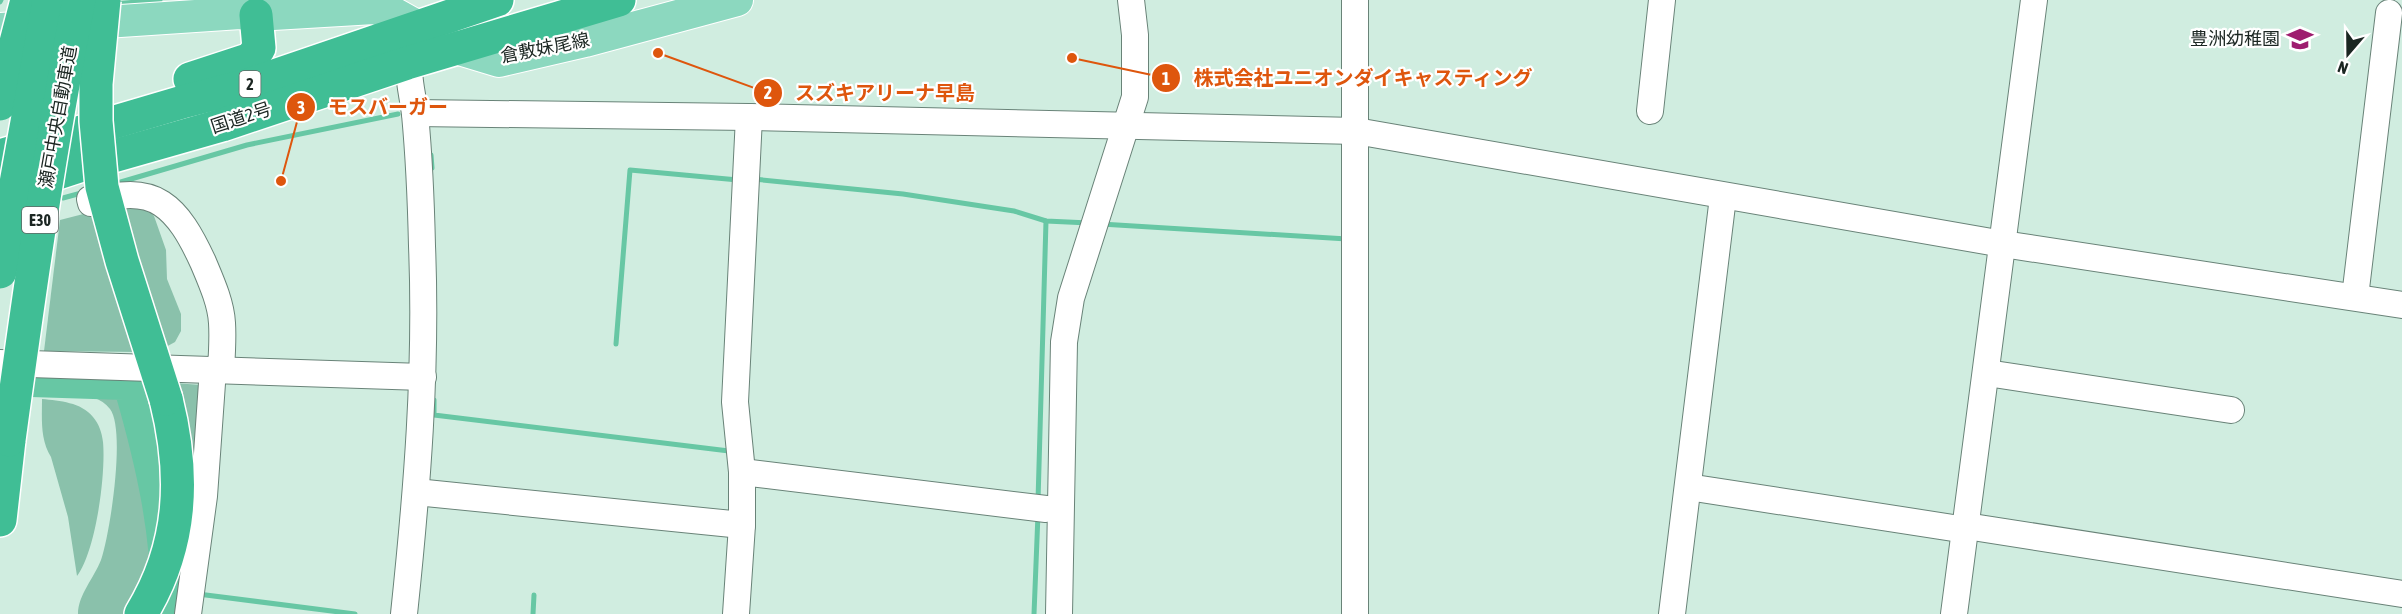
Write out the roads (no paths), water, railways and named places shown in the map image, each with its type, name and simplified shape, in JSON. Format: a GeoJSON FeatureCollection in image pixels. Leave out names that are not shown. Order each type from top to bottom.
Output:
{"type":"FeatureCollection","features":[{"type":"Feature","properties":{"kind":"highway","name":"瀬戸中央自動車道"},"geometry":{"type":"LineString","coordinates":[[0,272],[49,0]]}},
{"type":"Feature","properties":{"kind":"highway","name":"瀬戸中央自動車道"},"geometry":{"type":"LineString","coordinates":[[0,520],[37,242],[63,80],[79,0]]}},
{"type":"Feature","properties":{"kind":"highway"},"geometry":{"type":"LineString","coordinates":[[104,0],[96,84],[96,121],[102,188],[122,261],[166,399],[178,460],[177,505],[173,531],[159,579],[141,614]]}},
{"type":"Feature","properties":{"kind":"highway","name":"国道2号"},"geometry":{"type":"LineString","coordinates":[[0,156],[186,101],[249,85],[497,0]]}},
{"type":"Feature","properties":{"kind":"highway","name":"国道2号"},"geometry":{"type":"LineString","coordinates":[[0,192],[86,182],[222,125],[407,63],[619,0]]}},
{"type":"Feature","properties":{"kind":"highway"},"geometry":{"type":"LineString","coordinates":[[36,144],[82,119],[165,86],[251,59],[258,48],[243,9]]}},
{"type":"Feature","properties":{"kind":"highway"},"geometry":{"type":"LineString","coordinates":[[0,104],[9,13]]}},
{"type":"Feature","properties":{"kind":"main road","name":"倉敷妹尾線"},"geometry":{"type":"LineString","coordinates":[[9,13],[374,8],[395,14],[456,48],[500,61],[585,41],[737,0]]}},
{"type":"Feature","properties":{"kind":"street"},"geometry":{"type":"LineString","coordinates":[[1059,614],[1064,342],[1071,298],[1135,97],[1135,35],[1131,0]]}},
{"type":"Feature","properties":{"kind":"street"},"geometry":{"type":"LineString","coordinates":[[1355,0],[1355,614]]}},
{"type":"Feature","properties":{"kind":"street"},"geometry":{"type":"LineString","coordinates":[[1650,111],[1662,0]]}},
{"type":"Feature","properties":{"kind":"street"},"geometry":{"type":"LineString","coordinates":[[1954,614],[2034,0]]}},
{"type":"Feature","properties":{"kind":"street"},"geometry":{"type":"LineString","coordinates":[[2355,297],[2389,13]]}},
{"type":"Feature","properties":{"kind":"street"},"geometry":{"type":"LineString","coordinates":[[404,614],[421,493],[422,247],[415,113],[407,63],[417,27]]}},
{"type":"Feature","properties":{"kind":"street"},"geometry":{"type":"LineString","coordinates":[[415,113],[1126,124],[1356,125],[1724,197],[2003,244],[2402,305]]}},
{"type":"Feature","properties":{"kind":"street"},"geometry":{"type":"LineString","coordinates":[[736,614],[742,525],[749,473],[735,402],[749,117]]}},
{"type":"Feature","properties":{"kind":"street"},"geometry":{"type":"LineString","coordinates":[[86,182],[91,203],[126,193],[157,200],[182,222],[213,284],[222,322],[204,496],[189,600]]}},
{"type":"Feature","properties":{"kind":"street"},"geometry":{"type":"LineString","coordinates":[[1672,614],[1724,197]]}},
{"type":"Feature","properties":{"kind":"street"},"geometry":{"type":"LineString","coordinates":[[0,363],[423,377]]}},
{"type":"Feature","properties":{"kind":"street"},"geometry":{"type":"LineString","coordinates":[[1987,373],[2231,410]]}},
{"type":"Feature","properties":{"kind":"street"},"geometry":{"type":"LineString","coordinates":[[749,473],[1041,509]]}},
{"type":"Feature","properties":{"kind":"street"},"geometry":{"type":"LineString","coordinates":[[1688,487],[2402,594]]}},
{"type":"Feature","properties":{"kind":"street"},"geometry":{"type":"LineString","coordinates":[[421,493],[742,525]]}},
{"type":"Feature","properties":{"kind":"waterway"},"geometry":{"type":"LineString","coordinates":[[114,4],[160,0]]}},
{"type":"Feature","properties":{"kind":"waterway"},"geometry":{"type":"LineString","coordinates":[[114,184],[247,145],[398,114]]}},
{"type":"Feature","properties":{"kind":"waterway"},"geometry":{"type":"LineString","coordinates":[[431,155],[432,168]]}},
{"type":"Feature","properties":{"kind":"waterway"},"geometry":{"type":"LineString","coordinates":[[616,344],[630,170],[738,180]]}},
{"type":"Feature","properties":{"kind":"waterway"},"geometry":{"type":"LineString","coordinates":[[753,179],[903,194],[1014,211],[1046,221],[1089,223]]}},
{"type":"Feature","properties":{"kind":"waterway"},"geometry":{"type":"LineString","coordinates":[[63,198],[85,192]]}},
{"type":"Feature","properties":{"kind":"waterway"},"geometry":{"type":"LineString","coordinates":[[1038,501],[1046,221]]}},
{"type":"Feature","properties":{"kind":"waterway"},"geometry":{"type":"LineString","coordinates":[[1101,224],[1347,239]]}},
{"type":"Feature","properties":{"kind":"waterway"},"geometry":{"type":"LineString","coordinates":[[0,380],[125,384],[131,391],[152,473],[162,530],[166,614]]}},
{"type":"Feature","properties":{"kind":"waterway"},"geometry":{"type":"LineString","coordinates":[[125,384],[137,380]]}},
{"type":"Feature","properties":{"kind":"waterway"},"geometry":{"type":"LineString","coordinates":[[434,400],[434,415],[729,451]]}},
{"type":"Feature","properties":{"kind":"waterway"},"geometry":{"type":"LineString","coordinates":[[1034,614],[1038,514]]}},
{"type":"Feature","properties":{"kind":"waterway"},"geometry":{"type":"LineString","coordinates":[[166,590],[185,593]]}},
{"type":"Feature","properties":{"kind":"waterway"},"geometry":{"type":"LineString","coordinates":[[198,594],[355,614]]}},
{"type":"Feature","properties":{"kind":"waterway"},"geometry":{"type":"LineString","coordinates":[[533,614],[534,595]]}},
{"type":"Feature","properties":{"kind":"place","name":"豊洲幼稚園"},"geometry":{"type":"Point","coordinates":[2300,39]}},
{"type":"Feature","properties":{"kind":"place","name":"スズキアリーナ早島"},"geometry":{"type":"Point","coordinates":[658,53]}},
{"type":"Feature","properties":{"kind":"place","name":"株式会社ユニオンダイキャスティング"},"geometry":{"type":"Point","coordinates":[1072,58]}},
{"type":"Feature","properties":{"kind":"place","name":"モスバーガー"},"geometry":{"type":"Point","coordinates":[281,181]}}]}
